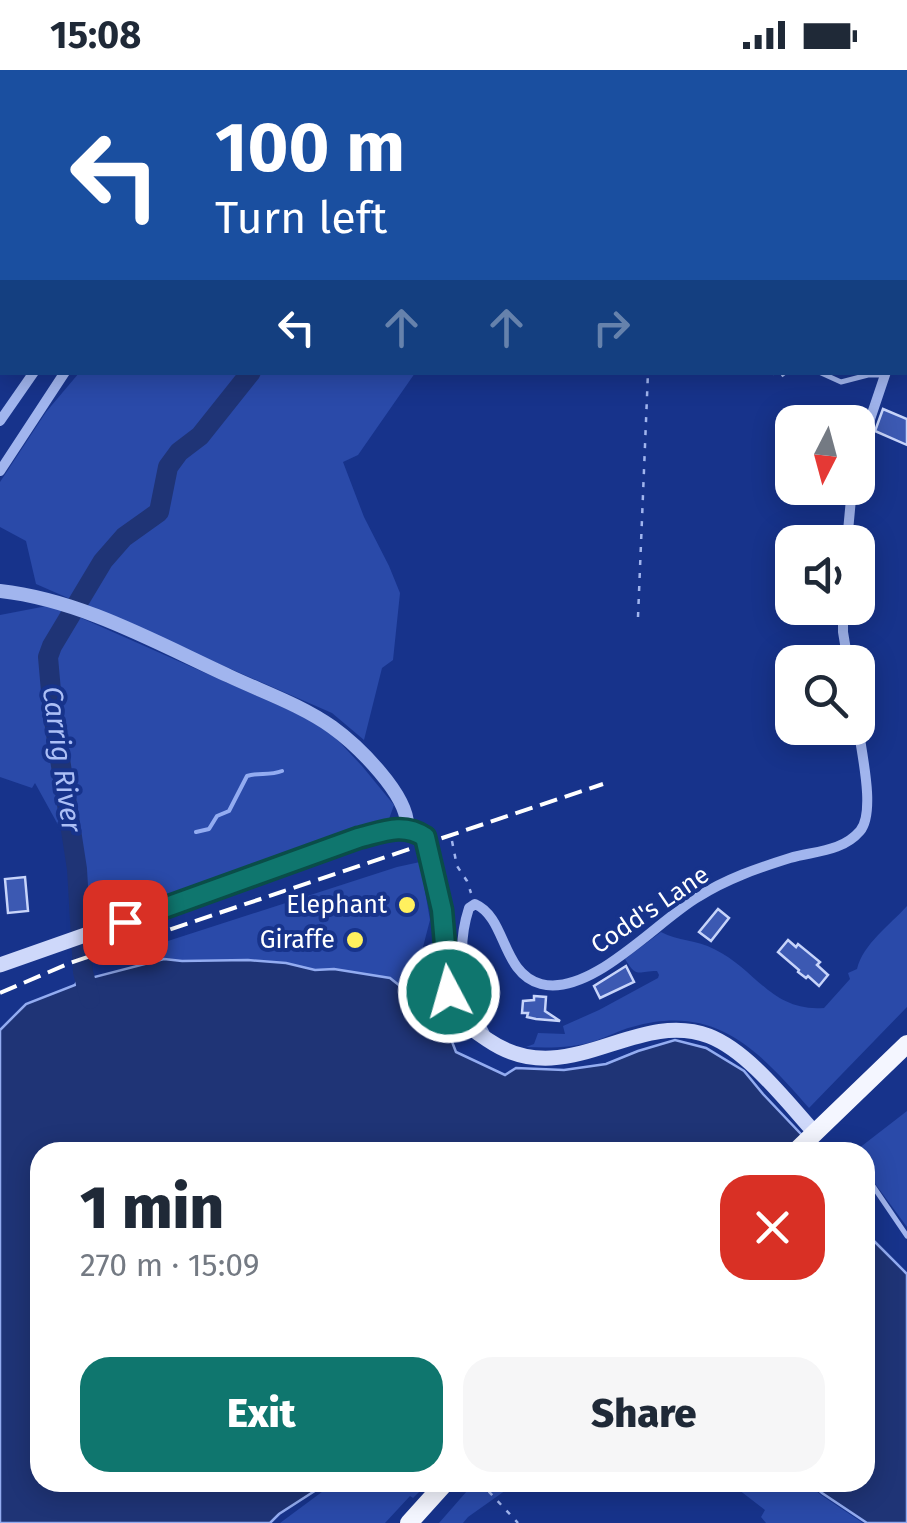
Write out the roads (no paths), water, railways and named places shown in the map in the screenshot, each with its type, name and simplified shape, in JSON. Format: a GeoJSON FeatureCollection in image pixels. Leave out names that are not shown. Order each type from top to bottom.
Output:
{"type":"FeatureCollection","features":[{"type":"Feature","properties":{"kind":"highway"},"geometry":{"type":"LineString","coordinates":[[806,1142],[907,1044]]}},
{"type":"Feature","properties":{"kind":"highway"},"geometry":{"type":"LineString","coordinates":[[409,1523],[437,1492]]}},
{"type":"Feature","properties":{"kind":"main road"},"geometry":{"type":"LineString","coordinates":[[0,965],[358,838],[407,828],[425,837],[429,850],[442,910],[446,978],[454,1007],[489,1042],[516,1055],[556,1058],[576,1056],[663,1030],[711,1037],[734,1050],[763,1078],[806,1142]]}},
{"type":"Feature","properties":{"kind":"street"},"geometry":{"type":"LineString","coordinates":[[0,421],[32,375]]}},
{"type":"Feature","properties":{"kind":"street"},"geometry":{"type":"LineString","coordinates":[[0,470],[63,375]]}},
{"type":"Feature","properties":{"kind":"street"},"geometry":{"type":"LineString","coordinates":[[875,405],[885,375]]}},
{"type":"Feature","properties":{"kind":"street"},"geometry":{"type":"LineString","coordinates":[[0,590],[67,604],[331,726],[390,785],[408,818],[407,828]]}},
{"type":"Feature","properties":{"kind":"street","name":"Codd's Lane"},"geometry":{"type":"LineString","coordinates":[[489,1042],[470,1004],[464,975],[466,917],[474,904],[495,923],[506,952],[539,984],[576,982],[627,952],[675,912],[723,883],[850,842],[864,827],[868,809],[860,745]]}},
{"type":"Feature","properties":{"kind":"lane"},"geometry":{"type":"LineString","coordinates":[[826,375],[841,382],[868,375]]}},
{"type":"Feature","properties":{"kind":"lane"},"geometry":{"type":"LineString","coordinates":[[875,1189],[907,1236]]}},
{"type":"Feature","properties":{"kind":"waterway","name":"Carrig River"},"geometry":{"type":"LineString","coordinates":[[90,999],[83,972],[77,869],[48,657],[103,561],[124,537],[159,512],[168,467],[179,452],[200,436],[249,375]]}},
{"type":"Feature","properties":{"kind":"waterway"},"geometry":{"type":"LineString","coordinates":[[196,832],[209,829],[217,816],[229,811],[247,776],[282,771]]}},
{"type":"Feature","properties":{"kind":"railway"},"geometry":{"type":"LineString","coordinates":[[0,993],[70,963],[603,784]]}},
{"type":"Feature","properties":{"kind":"place","name":"Elephant"},"geometry":{"type":"Point","coordinates":[407,905]}},
{"type":"Feature","properties":{"kind":"place","name":"Giraffe"},"geometry":{"type":"Point","coordinates":[355,940]}}]}
